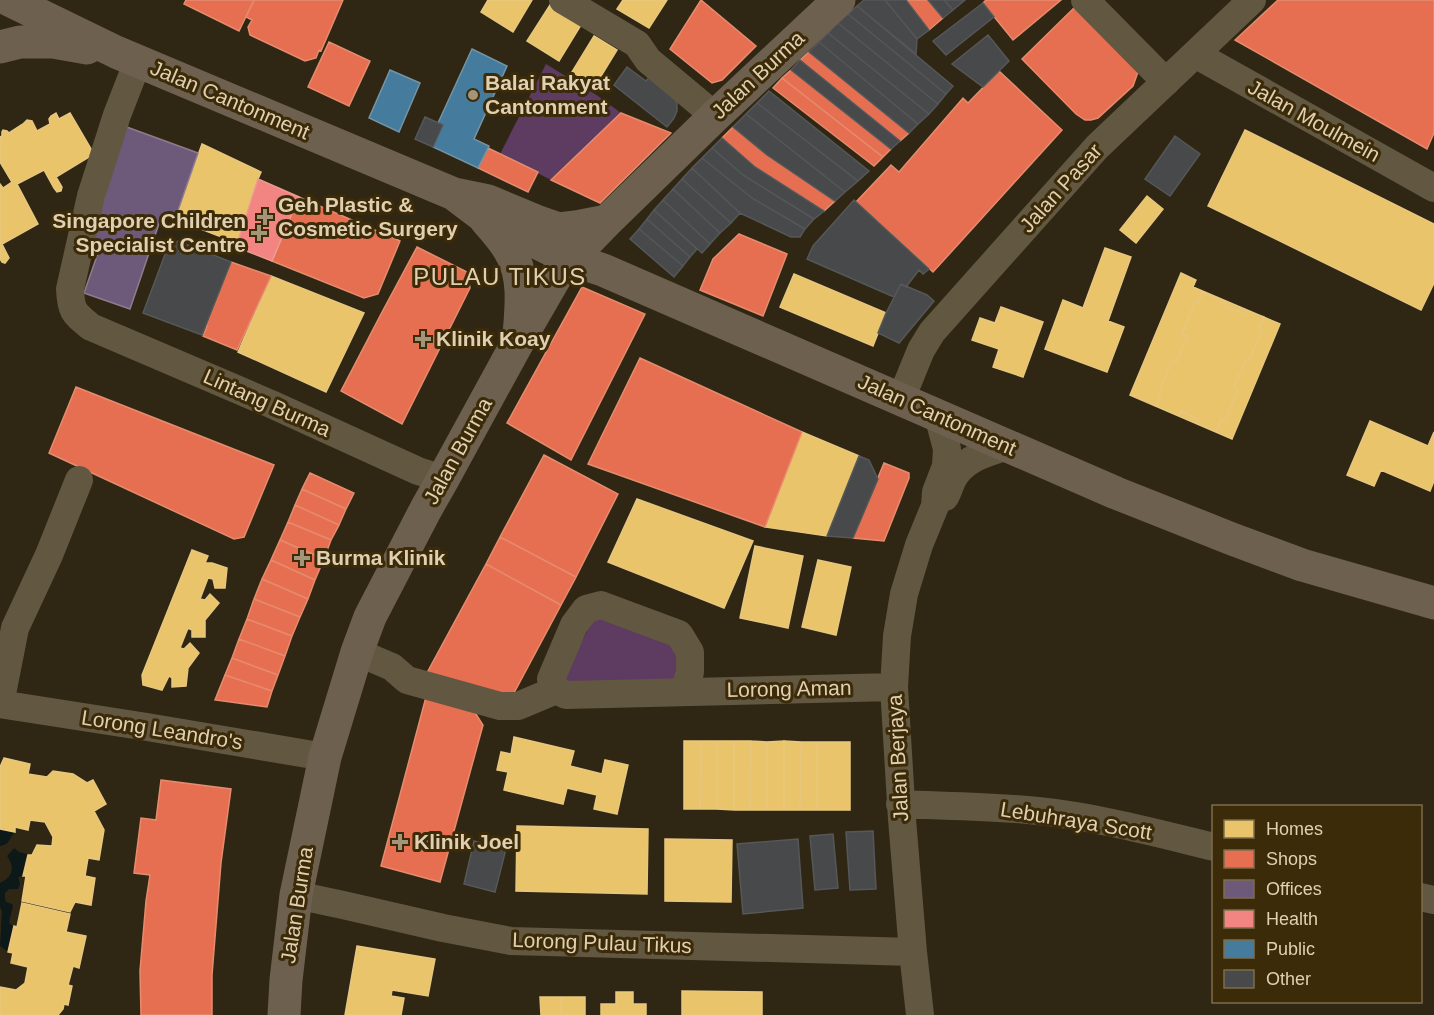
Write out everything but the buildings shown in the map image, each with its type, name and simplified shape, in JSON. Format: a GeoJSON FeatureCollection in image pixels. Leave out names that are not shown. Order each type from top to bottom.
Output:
{"type":"FeatureCollection","features":[{"type":"Feature","properties":{"kind":"main road","name":"Jalan Cantonment"},"geometry":{"type":"LineString","coordinates":[[9,0],[127,57],[454,194],[488,201],[559,229],[607,221]]}},
{"type":"Feature","properties":{"kind":"main road","name":"Jalan Burma"},"geometry":{"type":"LineString","coordinates":[[284,1015],[296,895],[325,757],[357,652],[375,607],[426,508],[556,276],[607,221],[839,0]]}},
{"type":"Feature","properties":{"kind":"main road"},"geometry":{"type":"LineString","coordinates":[[0,47],[20,42],[53,42],[127,57]]}},
{"type":"Feature","properties":{"kind":"main road","name":"Jalan Cantonment"},"geometry":{"type":"LineString","coordinates":[[454,194],[483,216],[570,259],[603,270],[1110,490],[1302,565],[1434,603]]}},
{"type":"Feature","properties":{"kind":"main road"},"geometry":{"type":"LineString","coordinates":[[483,216],[513,255],[517,266],[521,289],[519,340]]}},
{"type":"Feature","properties":{"kind":"street"},"geometry":{"type":"LineString","coordinates":[[563,0],[637,44],[648,60],[715,116]]}},
{"type":"Feature","properties":{"kind":"street"},"geometry":{"type":"LineString","coordinates":[[1086,0],[1166,82]]}},
{"type":"Feature","properties":{"kind":"street","name":"Jalan Pasar"},"geometry":{"type":"LineString","coordinates":[[901,399],[921,350],[932,332],[1097,147],[1252,0]]}},
{"type":"Feature","properties":{"kind":"street","name":"Jalan Moulmein"},"geometry":{"type":"LineString","coordinates":[[1195,54],[1421,172],[1434,188]]}},
{"type":"Feature","properties":{"kind":"street","name":"Lintang Burma"},"geometry":{"type":"LineString","coordinates":[[127,57],[117,115],[91,196],[70,289],[71,304],[77,316],[91,327],[418,471],[443,479]]}},
{"type":"Feature","properties":{"kind":"street","name":"Jalan Berjaya"},"geometry":{"type":"LineString","coordinates":[[920,1015],[900,804],[894,687],[897,636],[904,594],[919,545],[935,506],[936,492],[946,466],[947,449],[938,415]]}},
{"type":"Feature","properties":{"kind":"street","name":"Jalan Berjaya"},"geometry":{"type":"LineString","coordinates":[[935,506],[945,498],[956,474],[971,460],[1008,446]]}},
{"type":"Feature","properties":{"kind":"street"},"geometry":{"type":"LineString","coordinates":[[0,704],[15,628],[49,555],[79,480]]}},
{"type":"Feature","properties":{"kind":"street"},"geometry":{"type":"LineString","coordinates":[[357,652],[392,667],[407,680],[500,706],[518,706],[556,690],[551,679],[574,625],[586,609],[601,605],[678,634],[690,652],[690,672],[684,692]]}},
{"type":"Feature","properties":{"kind":"street","name":"Lorong Aman"},"geometry":{"type":"LineString","coordinates":[[556,690],[566,694],[894,687]]}},
{"type":"Feature","properties":{"kind":"street","name":"Lorong Leandro's"},"geometry":{"type":"LineString","coordinates":[[0,704],[325,757]]}},
{"type":"Feature","properties":{"kind":"street","name":"Lebuhraya Scott"},"geometry":{"type":"LineString","coordinates":[[900,804],[1040,811],[1126,826],[1212,847]]}},
{"type":"Feature","properties":{"kind":"street","name":"Lorong Pulau Tikus"},"geometry":{"type":"LineString","coordinates":[[296,895],[511,941],[913,952]]}},
{"type":"Feature","properties":{"kind":"shaded area"},"geometry":{"type":"Polygon","coordinates":[[[546,64],[621,113],[551,180],[500,154],[546,64]]]}},
{"type":"Feature","properties":{"kind":"shaded area"},"geometry":{"type":"Polygon","coordinates":[[[595,616],[669,639],[681,658],[673,683],[568,682],[564,676],[595,616]]]}},
{"type":"Feature","properties":{"kind":"shaded area"},"geometry":{"type":"Polygon","coordinates":[[[0,829],[15,832],[8,843],[0,846],[0,829]]]}},
{"type":"Feature","properties":{"kind":"shaded area"},"geometry":{"type":"Polygon","coordinates":[[[14,848],[27,854],[22,876],[18,877],[20,884],[18,889],[9,889],[5,893],[6,902],[13,906],[9,922],[13,926],[8,952],[0,946],[2,911],[0,883],[10,875],[12,868],[7,856],[14,848]]]}},
{"type":"Feature","properties":{"kind":"place","name":"Balai Rakyat Cantonment"},"geometry":{"type":"Point","coordinates":[473,95]}},
{"type":"Feature","properties":{"kind":"place","name":"Geh Plastic & Cosmetic Surgery"},"geometry":{"type":"Point","coordinates":[265,217]}},
{"type":"Feature","properties":{"kind":"place","name":"Singapore Children Specialist Centre"},"geometry":{"type":"Point","coordinates":[259,233]}},
{"type":"Feature","properties":{"kind":"place","name":"Klinik Koay"},"geometry":{"type":"Point","coordinates":[423,339]}},
{"type":"Feature","properties":{"kind":"place","name":"Burma Klinik"},"geometry":{"type":"Point","coordinates":[302,558]}},
{"type":"Feature","properties":{"kind":"place","name":"Klinik Joel"},"geometry":{"type":"Point","coordinates":[400,842]}},
{"type":"Feature","properties":{"kind":"district","name":"PULAU TIKUS"},"geometry":{"type":"Point","coordinates":[500,277]}}]}
